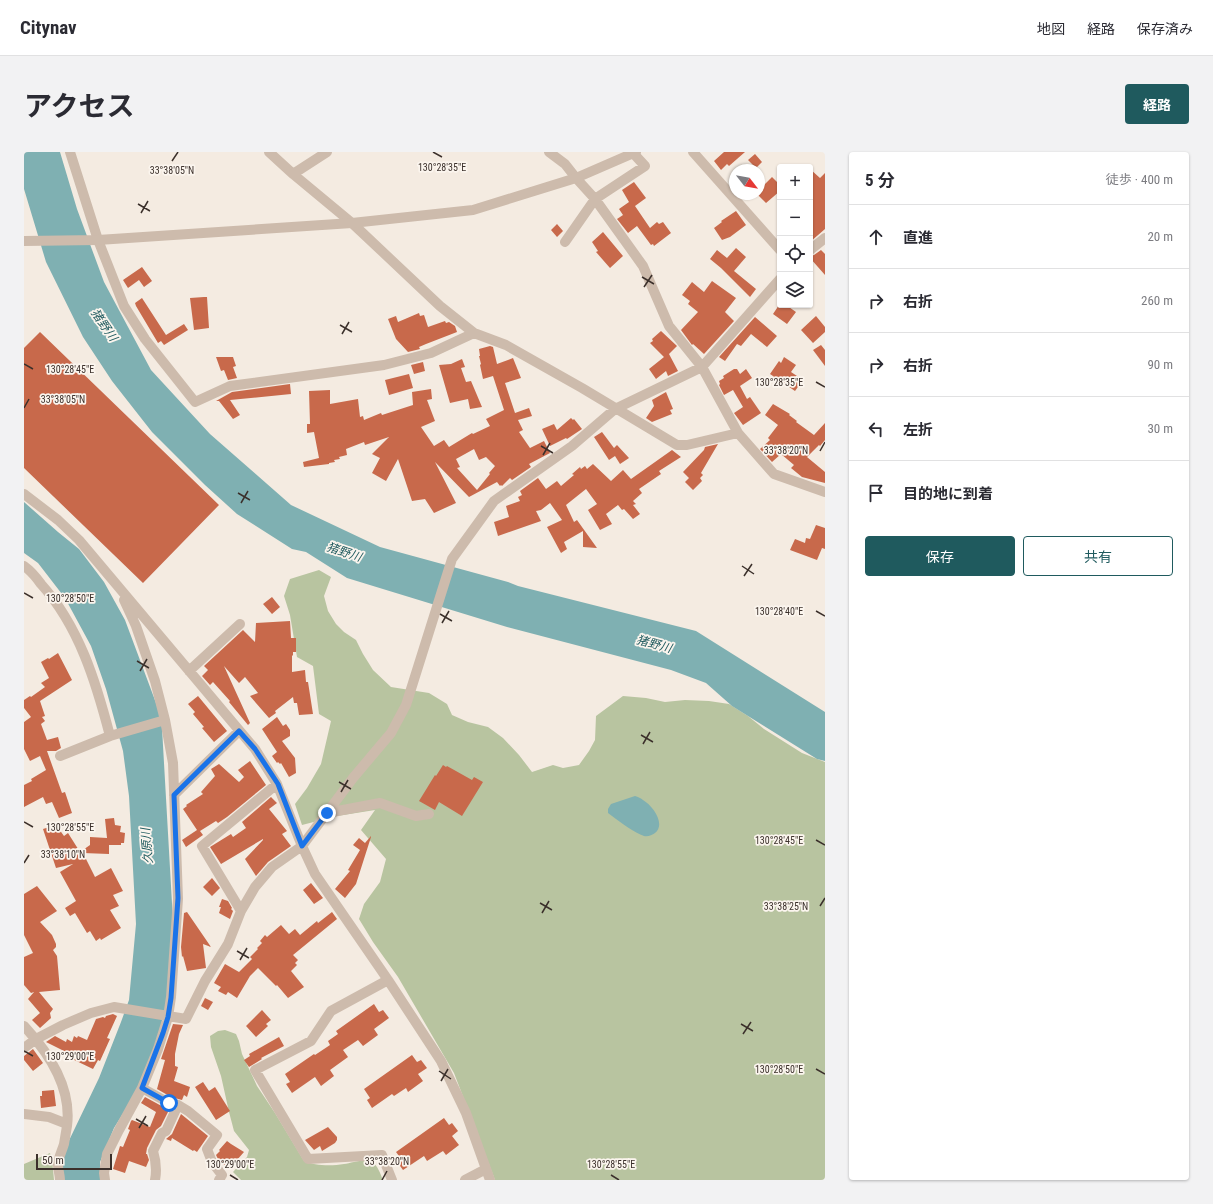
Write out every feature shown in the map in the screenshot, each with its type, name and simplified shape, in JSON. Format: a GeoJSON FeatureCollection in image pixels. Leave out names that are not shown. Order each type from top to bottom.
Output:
{"type":"FeatureCollection","features":[{"type":"Feature","properties":{"kind":"street"},"geometry":{"type":"LineString","coordinates":[[70,152],[103,239],[124,306],[145,339],[195,402],[230,386],[384,365],[430,353],[474,332]]}},
{"type":"Feature","properties":{"kind":"street"},"geometry":{"type":"LineString","coordinates":[[269,152],[352,223],[440,306],[474,332],[506,345],[582,388],[677,445],[686,445],[738,433]]}},
{"type":"Feature","properties":{"kind":"street"},"geometry":{"type":"LineString","coordinates":[[293,174],[327,152]]}},
{"type":"Feature","properties":{"kind":"street"},"geometry":{"type":"LineString","coordinates":[[549,152],[565,164],[596,199],[643,266],[669,326],[702,366],[738,433],[774,474],[825,492]]}},
{"type":"Feature","properties":{"kind":"street"},"geometry":{"type":"LineString","coordinates":[[693,152],[777,247]]}},
{"type":"Feature","properties":{"kind":"street"},"geometry":{"type":"LineString","coordinates":[[24,241],[103,239],[352,223],[473,210],[576,178],[635,153],[645,166],[596,199],[565,242]]}},
{"type":"Feature","properties":{"kind":"street"},"geometry":{"type":"LineString","coordinates":[[813,248],[825,238]]}},
{"type":"Feature","properties":{"kind":"street"},"geometry":{"type":"LineString","coordinates":[[24,1048],[36,1039],[63,1025],[91,1013],[114,1007],[186,1019],[206,980],[228,944],[241,911],[255,887],[272,867],[302,846],[353,778],[391,733],[406,706],[452,559],[494,501],[572,446],[615,409],[702,366],[777,282]]}},
{"type":"Feature","properties":{"kind":"street"},"geometry":{"type":"LineString","coordinates":[[24,494],[58,520],[79,540],[255,749],[278,784],[302,846],[315,874],[388,980],[443,1065],[466,1113],[490,1180]]}},
{"type":"Feature","properties":{"kind":"street"},"geometry":{"type":"LineString","coordinates":[[24,566],[48,592],[79,640],[93,678],[110,736]]}},
{"type":"Feature","properties":{"kind":"street"},"geometry":{"type":"LineString","coordinates":[[105,1180],[104,1173],[107,1154],[142,1088],[158,1050],[168,1017],[171,998],[178,898],[172,763],[165,720],[155,681],[136,626],[118,587]]}},
{"type":"Feature","properties":{"kind":"street"},"geometry":{"type":"LineString","coordinates":[[189,671],[240,624]]}},
{"type":"Feature","properties":{"kind":"street"},"geometry":{"type":"LineString","coordinates":[[60,756],[110,736],[165,720]]}},
{"type":"Feature","properties":{"kind":"street"},"geometry":{"type":"LineString","coordinates":[[174,795],[239,731]]}},
{"type":"Feature","properties":{"kind":"street"},"geometry":{"type":"LineString","coordinates":[[241,911],[202,846],[278,784]]}},
{"type":"Feature","properties":{"kind":"street"},"geometry":{"type":"LineString","coordinates":[[327,813],[380,803],[416,816],[429,814]]}},
{"type":"Feature","properties":{"kind":"street"},"geometry":{"type":"LineString","coordinates":[[388,980],[331,1011],[311,1041],[255,1070],[308,1159],[382,1154],[392,1180]]}},
{"type":"Feature","properties":{"kind":"street"},"geometry":{"type":"LineString","coordinates":[[24,1026],[36,1039],[52,1062],[62,1084],[67,1107],[67,1124],[58,1164],[60,1180]]}},
{"type":"Feature","properties":{"kind":"street"},"geometry":{"type":"LineString","coordinates":[[142,1088],[169,1103],[178,1105],[188,1111],[217,1135],[206,1149],[212,1162],[222,1175],[218,1180]]}},
{"type":"Feature","properties":{"kind":"street"},"geometry":{"type":"LineString","coordinates":[[154,1180],[157,1173],[153,1151],[162,1133],[166,1131],[178,1105]]}},
{"type":"Feature","properties":{"kind":"street"},"geometry":{"type":"LineString","coordinates":[[24,1114],[49,1117],[67,1124]]}},
{"type":"Feature","properties":{"kind":"street"},"geometry":{"type":"LineString","coordinates":[[465,1180],[486,1169]]}},
{"type":"Feature","properties":{"kind":"green space"},"geometry":{"type":"Polygon","coordinates":[[[319,570],[331,577],[324,596],[328,611],[336,624],[344,632],[356,640],[373,670],[391,687],[429,693],[447,704],[452,715],[468,722],[488,727],[503,738],[532,772],[553,765],[563,768],[579,765],[595,740],[596,716],[623,696],[646,698],[665,702],[685,700],[729,704],[748,716],[764,729],[802,753],[825,762],[825,1180],[495,1180],[454,1073],[398,977],[373,942],[359,919],[364,904],[380,882],[386,859],[361,830],[375,810],[337,816],[302,825],[295,804],[307,788],[321,764],[331,721],[319,714],[313,666],[297,657],[290,615],[284,596],[290,579],[319,570]]]}},
{"type":"Feature","properties":{"kind":"green space"},"geometry":{"type":"Polygon","coordinates":[[[225,1030],[236,1034],[242,1054],[257,1086],[304,1161],[318,1165],[329,1165],[369,1161],[372,1162],[379,1170],[383,1180],[241,1180],[233,1172],[247,1157],[249,1150],[234,1131],[221,1076],[211,1047],[210,1036],[218,1031],[225,1030]]]}},
{"type":"Feature","properties":{"kind":"green space"},"geometry":{"type":"Polygon","coordinates":[[[50,1153],[54,1180],[24,1180],[24,1164],[50,1153]]]}},
{"type":"Feature","properties":{"kind":"water","name":"猪野川"},"geometry":{"type":"Polygon","coordinates":[[[24,152],[60,152],[77,209],[104,282],[151,370],[210,434],[291,505],[380,547],[518,586],[696,631],[825,712],[825,761],[817,759],[732,706],[706,683],[671,670],[507,627],[347,578],[306,552],[292,549],[237,514],[205,485],[152,432],[112,381],[83,337],[46,262],[24,189],[24,152]]]}},
{"type":"Feature","properties":{"kind":"water","name":"久原川"},"geometry":{"type":"Polygon","coordinates":[[[24,502],[79,549],[104,582],[125,620],[159,711],[162,728],[173,921],[167,1002],[154,1052],[134,1096],[114,1128],[100,1162],[100,1180],[63,1180],[63,1153],[99,1078],[129,1000],[136,924],[129,796],[123,751],[106,689],[91,646],[65,598],[38,563],[24,553],[24,502]]]}},
{"type":"Feature","properties":{"kind":"water"},"geometry":{"type":"Polygon","coordinates":[[[635,796],[651,806],[657,815],[659,820],[658,829],[651,835],[640,835],[608,813],[608,809],[611,804],[635,796]]]}},
{"type":"Feature","properties":{"kind":"building"},"geometry":{"type":"Polygon","coordinates":[[[724,152],[745,152],[731,164],[729,164],[729,166],[727,164],[721,170],[714,161],[724,152]]]}},
{"type":"Feature","properties":{"kind":"building"},"geometry":{"type":"Polygon","coordinates":[[[755,154],[762,162],[760,164],[752,164],[748,160],[755,154]]]}},
{"type":"Feature","properties":{"kind":"building"},"geometry":{"type":"Polygon","coordinates":[[[813,172],[820,178],[825,173],[825,229],[813,239],[813,172]]]}},
{"type":"Feature","properties":{"kind":"building"},"geometry":{"type":"Polygon","coordinates":[[[772,177],[777,182],[777,194],[766,203],[763,200],[765,200],[765,184],[772,177]]]}},
{"type":"Feature","properties":{"kind":"building"},"geometry":{"type":"Polygon","coordinates":[[[634,182],[646,198],[635,206],[650,228],[657,222],[659,224],[663,222],[671,233],[654,246],[653,244],[651,245],[637,226],[628,233],[617,219],[623,215],[619,209],[629,202],[622,190],[634,182]]]}},
{"type":"Feature","properties":{"kind":"building"},"geometry":{"type":"Polygon","coordinates":[[[736,211],[746,225],[730,237],[722,240],[714,228],[722,222],[721,221],[736,211]]]}},
{"type":"Feature","properties":{"kind":"building"},"geometry":{"type":"Polygon","coordinates":[[[557,224],[563,231],[557,237],[551,230],[557,224]]]}},
{"type":"Feature","properties":{"kind":"building"},"geometry":{"type":"Polygon","coordinates":[[[603,232],[623,256],[610,268],[596,252],[598,251],[592,242],[603,232]]]}},
{"type":"Feature","properties":{"kind":"building"},"geometry":{"type":"Polygon","coordinates":[[[736,248],[746,257],[734,271],[756,289],[750,297],[710,259],[717,250],[727,258],[736,248]]]}},
{"type":"Feature","properties":{"kind":"building"},"geometry":{"type":"Polygon","coordinates":[[[821,250],[825,254],[825,275],[813,261],[814,255],[821,250]]]}},
{"type":"Feature","properties":{"kind":"building"},"geometry":{"type":"Polygon","coordinates":[[[142,267],[152,281],[144,287],[139,280],[128,288],[123,280],[142,267]]]}},
{"type":"Feature","properties":{"kind":"building"},"geometry":{"type":"Polygon","coordinates":[[[712,281],[736,298],[725,312],[734,321],[704,354],[693,344],[692,345],[681,330],[698,312],[688,304],[690,301],[682,295],[692,282],[704,292],[712,281]]]}},
{"type":"Feature","properties":{"kind":"building"},"geometry":{"type":"Polygon","coordinates":[[[207,297],[209,328],[194,330],[190,298],[207,297]]]}},
{"type":"Feature","properties":{"kind":"building"},"geometry":{"type":"Polygon","coordinates":[[[142,298],[166,335],[184,324],[188,330],[164,345],[161,341],[158,343],[136,306],[135,303],[142,298]]]}},
{"type":"Feature","properties":{"kind":"building"},"geometry":{"type":"Polygon","coordinates":[[[777,308],[790,308],[796,312],[787,324],[773,314],[777,308]]]}},
{"type":"Feature","properties":{"kind":"building"},"geometry":{"type":"Polygon","coordinates":[[[419,313],[420,316],[424,315],[428,327],[445,321],[446,323],[449,322],[455,326],[457,332],[419,347],[420,349],[408,352],[396,339],[388,319],[396,316],[398,322],[419,313]]]}},
{"type":"Feature","properties":{"kind":"building"},"geometry":{"type":"Polygon","coordinates":[[[816,316],[825,327],[825,332],[813,343],[801,330],[816,316]]]}},
{"type":"Feature","properties":{"kind":"building"},"geometry":{"type":"Polygon","coordinates":[[[755,317],[777,336],[767,347],[751,334],[741,346],[737,344],[725,361],[719,357],[755,317]]]}},
{"type":"Feature","properties":{"kind":"building"},"geometry":{"type":"Polygon","coordinates":[[[661,331],[677,346],[669,354],[678,371],[668,376],[666,371],[656,379],[649,369],[664,357],[650,343],[653,341],[652,339],[661,331]]]}},
{"type":"Feature","properties":{"kind":"building"},"geometry":{"type":"Polygon","coordinates":[[[40,332],[219,505],[143,583],[24,468],[24,348],[40,332]]]}},
{"type":"Feature","properties":{"kind":"building"},"geometry":{"type":"Polygon","coordinates":[[[821,345],[825,350],[825,366],[813,350],[821,345]]]}},
{"type":"Feature","properties":{"kind":"building"},"geometry":{"type":"Polygon","coordinates":[[[490,346],[493,347],[497,364],[513,358],[521,378],[505,383],[515,413],[529,408],[532,416],[518,420],[523,430],[519,432],[530,448],[544,441],[550,453],[529,464],[531,467],[512,480],[510,478],[502,486],[500,486],[497,482],[469,497],[435,462],[456,503],[434,513],[425,499],[412,501],[398,459],[386,481],[372,473],[380,458],[372,454],[389,437],[365,445],[364,442],[346,449],[347,455],[339,457],[340,459],[334,460],[335,462],[304,467],[303,462],[319,458],[314,432],[307,433],[307,424],[310,424],[309,391],[330,390],[330,404],[358,399],[360,417],[363,416],[364,420],[381,413],[382,415],[413,405],[412,392],[431,389],[432,399],[427,400],[435,421],[421,427],[434,446],[444,440],[449,447],[472,433],[473,434],[490,426],[486,419],[504,410],[493,376],[483,379],[479,349],[490,346]],[[474,449],[456,459],[460,467],[457,468],[477,490],[495,466],[486,457],[479,460],[474,449]]]}},
{"type":"Feature","properties":{"kind":"building"},"geometry":{"type":"Polygon","coordinates":[[[216,357],[233,357],[236,366],[233,367],[237,378],[228,380],[224,370],[221,371],[216,357]]]}},
{"type":"Feature","properties":{"kind":"building"},"geometry":{"type":"Polygon","coordinates":[[[784,357],[796,365],[791,372],[803,380],[795,391],[770,374],[779,361],[781,363],[784,357]]]}},
{"type":"Feature","properties":{"kind":"building"},"geometry":{"type":"Polygon","coordinates":[[[462,359],[465,367],[461,368],[466,382],[471,381],[482,407],[470,409],[468,399],[450,403],[439,365],[451,364],[462,359]]]}},
{"type":"Feature","properties":{"kind":"building"},"geometry":{"type":"Polygon","coordinates":[[[423,362],[425,371],[414,374],[411,365],[423,362]]]}},
{"type":"Feature","properties":{"kind":"building"},"geometry":{"type":"Polygon","coordinates":[[[734,369],[737,369],[740,374],[746,369],[752,378],[740,386],[747,399],[750,397],[761,413],[743,425],[734,413],[743,407],[733,390],[724,395],[719,385],[719,381],[724,378],[723,376],[734,369]]]}},
{"type":"Feature","properties":{"kind":"building"},"geometry":{"type":"Polygon","coordinates":[[[409,374],[413,388],[389,395],[385,380],[409,374]]]}},
{"type":"Feature","properties":{"kind":"building"},"geometry":{"type":"Polygon","coordinates":[[[290,384],[291,394],[230,400],[240,415],[233,419],[219,401],[216,401],[232,392],[290,384]]]}},
{"type":"Feature","properties":{"kind":"building"},"geometry":{"type":"Polygon","coordinates":[[[666,392],[673,409],[670,410],[672,414],[652,422],[646,418],[654,406],[652,400],[666,392]]]}},
{"type":"Feature","properties":{"kind":"building"},"geometry":{"type":"Polygon","coordinates":[[[773,404],[790,414],[789,415],[797,421],[796,422],[814,435],[825,423],[825,440],[807,457],[825,472],[825,483],[802,477],[791,468],[794,465],[781,454],[772,462],[760,449],[770,440],[768,438],[778,425],[765,415],[773,404]]]}},
{"type":"Feature","properties":{"kind":"building"},"geometry":{"type":"Polygon","coordinates":[[[571,418],[573,420],[574,419],[582,429],[567,439],[566,438],[550,446],[542,429],[554,424],[557,430],[571,418]]]}},
{"type":"Feature","properties":{"kind":"building"},"geometry":{"type":"Polygon","coordinates":[[[602,432],[614,448],[617,445],[629,458],[620,464],[615,456],[609,460],[594,437],[602,432]]]}},
{"type":"Feature","properties":{"kind":"building"},"geometry":{"type":"Polygon","coordinates":[[[718,444],[701,473],[703,475],[700,478],[702,481],[693,490],[685,482],[689,478],[683,472],[704,450],[705,447],[718,444]]]}},
{"type":"Feature","properties":{"kind":"building"},"geometry":{"type":"Polygon","coordinates":[[[672,450],[681,457],[659,471],[661,474],[639,489],[642,493],[633,501],[636,504],[633,505],[640,514],[633,519],[618,505],[606,514],[612,524],[600,530],[588,510],[597,504],[586,489],[566,505],[574,522],[577,520],[597,548],[583,547],[583,531],[564,542],[567,549],[561,553],[547,527],[562,520],[550,503],[541,510],[536,511],[541,521],[498,536],[494,522],[509,517],[506,506],[520,501],[518,497],[522,495],[520,491],[538,478],[546,489],[557,481],[561,486],[574,475],[572,474],[580,467],[581,469],[585,466],[587,469],[593,464],[611,481],[623,470],[631,479],[672,450]]]}},
{"type":"Feature","properties":{"kind":"building"},"geometry":{"type":"Polygon","coordinates":[[[816,525],[825,528],[825,549],[822,548],[817,560],[790,550],[795,539],[805,543],[806,538],[810,539],[816,525]]]}},
{"type":"Feature","properties":{"kind":"building"},"geometry":{"type":"Polygon","coordinates":[[[272,597],[280,607],[272,614],[263,604],[272,597]]]}},
{"type":"Feature","properties":{"kind":"building"},"geometry":{"type":"Polygon","coordinates":[[[290,621],[291,638],[296,638],[296,652],[293,652],[292,656],[292,672],[305,670],[313,714],[299,715],[297,703],[294,703],[293,697],[275,711],[276,713],[269,718],[250,696],[258,693],[245,677],[239,683],[224,666],[250,723],[248,725],[213,682],[210,685],[202,676],[208,670],[204,666],[243,630],[255,642],[256,623],[290,621]]]}},
{"type":"Feature","properties":{"kind":"building"},"geometry":{"type":"Polygon","coordinates":[[[58,653],[72,680],[40,701],[45,716],[42,717],[45,721],[41,724],[47,740],[58,737],[61,748],[56,751],[47,751],[62,793],[65,792],[72,813],[59,818],[52,802],[46,804],[43,797],[24,807],[24,785],[32,781],[31,779],[46,770],[40,756],[30,761],[24,749],[24,722],[31,717],[24,708],[24,700],[45,687],[41,683],[49,678],[41,662],[58,653]]]}},
{"type":"Feature","properties":{"kind":"building"},"geometry":{"type":"Polygon","coordinates":[[[198,696],[227,731],[214,742],[202,728],[204,727],[193,714],[195,712],[188,704],[198,696]]]}},
{"type":"Feature","properties":{"kind":"building"},"geometry":{"type":"Polygon","coordinates":[[[277,717],[283,726],[286,724],[290,730],[290,736],[282,741],[295,758],[296,773],[289,777],[281,763],[277,763],[272,756],[277,752],[262,729],[277,717]]]}},
{"type":"Feature","properties":{"kind":"building"},"geometry":{"type":"Polygon","coordinates":[[[250,761],[266,785],[227,817],[218,823],[216,821],[200,831],[203,835],[186,847],[182,840],[197,830],[183,809],[187,806],[186,805],[203,794],[201,792],[215,776],[211,769],[219,764],[239,782],[244,777],[238,770],[250,761]]]}},
{"type":"Feature","properties":{"kind":"building"},"geometry":{"type":"Polygon","coordinates":[[[443,765],[472,780],[474,777],[483,782],[462,816],[439,802],[435,810],[419,801],[443,765]]]}},
{"type":"Feature","properties":{"kind":"building"},"geometry":{"type":"Polygon","coordinates":[[[271,797],[277,803],[269,809],[287,831],[282,834],[291,846],[268,862],[256,876],[245,859],[263,839],[221,864],[210,847],[231,834],[233,837],[246,828],[242,822],[271,797]]]}},
{"type":"Feature","properties":{"kind":"building"},"geometry":{"type":"Polygon","coordinates":[[[114,818],[115,825],[121,826],[120,832],[125,833],[124,843],[121,843],[121,845],[109,845],[109,854],[83,853],[95,877],[111,868],[123,891],[113,895],[119,906],[110,910],[121,928],[101,940],[100,938],[96,941],[90,931],[87,933],[75,913],[70,916],[65,908],[76,901],[60,872],[73,864],[56,868],[43,829],[56,825],[64,836],[68,833],[80,852],[90,845],[90,837],[107,838],[105,819],[114,818]]]}},
{"type":"Feature","properties":{"kind":"building"},"geometry":{"type":"Polygon","coordinates":[[[371,836],[356,884],[345,898],[335,889],[350,871],[348,870],[360,850],[353,845],[359,838],[365,843],[371,836]]]}},
{"type":"Feature","properties":{"kind":"building"},"geometry":{"type":"Polygon","coordinates":[[[212,878],[220,888],[212,896],[203,887],[212,878]]]}},
{"type":"Feature","properties":{"kind":"building"},"geometry":{"type":"Polygon","coordinates":[[[311,883],[323,898],[314,904],[303,890],[311,883]]]}},
{"type":"Feature","properties":{"kind":"building"},"geometry":{"type":"Polygon","coordinates":[[[37,886],[57,911],[40,922],[52,935],[56,944],[56,947],[53,950],[57,956],[60,990],[39,992],[53,1009],[50,1013],[51,1018],[40,1028],[32,1020],[40,1013],[28,999],[34,992],[31,993],[24,985],[24,957],[33,953],[24,935],[24,894],[37,886]]]}},
{"type":"Feature","properties":{"kind":"building"},"geometry":{"type":"Polygon","coordinates":[[[222,899],[228,901],[232,908],[231,909],[233,911],[230,919],[219,913],[221,907],[219,907],[222,899]]]}},
{"type":"Feature","properties":{"kind":"building"},"geometry":{"type":"Polygon","coordinates":[[[187,912],[211,947],[203,944],[206,968],[187,971],[183,956],[182,957],[181,947],[184,913],[187,912]]]}},
{"type":"Feature","properties":{"kind":"building"},"geometry":{"type":"Polygon","coordinates":[[[332,912],[337,919],[293,955],[298,960],[295,963],[297,965],[291,971],[304,987],[288,998],[277,985],[276,986],[258,968],[250,976],[237,998],[228,992],[226,995],[218,991],[221,987],[214,983],[225,964],[239,972],[252,959],[250,957],[258,949],[257,948],[262,943],[260,941],[265,935],[267,937],[281,925],[289,934],[295,929],[300,935],[317,921],[318,923],[332,912]]]}},
{"type":"Feature","properties":{"kind":"building"},"geometry":{"type":"Polygon","coordinates":[[[205,998],[213,1002],[208,1010],[201,1006],[205,998]]]}},
{"type":"Feature","properties":{"kind":"building"},"geometry":{"type":"Polygon","coordinates":[[[374,1004],[379,1012],[383,1010],[389,1018],[374,1029],[378,1035],[363,1046],[358,1040],[343,1050],[348,1057],[330,1070],[334,1076],[321,1086],[315,1077],[292,1093],[286,1084],[290,1082],[285,1074],[330,1045],[328,1041],[338,1034],[336,1031],[374,1004]]]}},
{"type":"Feature","properties":{"kind":"building"},"geometry":{"type":"Polygon","coordinates":[[[262,1010],[271,1020],[266,1024],[268,1026],[256,1037],[246,1026],[262,1010]]]}},
{"type":"Feature","properties":{"kind":"building"},"geometry":{"type":"Polygon","coordinates":[[[113,1014],[117,1016],[107,1038],[110,1039],[100,1061],[98,1060],[93,1069],[66,1056],[68,1053],[46,1042],[55,1036],[66,1042],[67,1039],[72,1042],[74,1036],[87,1040],[96,1019],[103,1017],[105,1018],[106,1016],[113,1014]]]}},
{"type":"Feature","properties":{"kind":"building"},"geometry":{"type":"Polygon","coordinates":[[[173,1024],[183,1025],[179,1034],[175,1054],[175,1066],[178,1067],[174,1081],[190,1087],[187,1097],[184,1095],[182,1100],[171,1097],[157,1089],[165,1060],[161,1059],[173,1024]]]}},
{"type":"Feature","properties":{"kind":"building"},"geometry":{"type":"Polygon","coordinates":[[[279,1037],[284,1046],[261,1058],[262,1059],[249,1067],[244,1060],[250,1056],[249,1054],[279,1037]]]}},
{"type":"Feature","properties":{"kind":"building"},"geometry":{"type":"Polygon","coordinates":[[[33,1049],[43,1063],[33,1071],[24,1060],[24,1056],[33,1049]]]}},
{"type":"Feature","properties":{"kind":"building"},"geometry":{"type":"Polygon","coordinates":[[[412,1055],[417,1062],[421,1060],[427,1068],[418,1074],[423,1081],[408,1092],[406,1088],[394,1096],[392,1094],[372,1108],[367,1100],[370,1098],[364,1089],[412,1055]]]}},
{"type":"Feature","properties":{"kind":"building"},"geometry":{"type":"Polygon","coordinates":[[[203,1082],[209,1091],[215,1087],[230,1111],[216,1120],[195,1087],[203,1082]]]}},
{"type":"Feature","properties":{"kind":"building"},"geometry":{"type":"Polygon","coordinates":[[[54,1090],[56,1106],[41,1108],[40,1096],[42,1096],[42,1091],[54,1090]]]}},
{"type":"Feature","properties":{"kind":"building"},"geometry":{"type":"Polygon","coordinates":[[[145,1097],[169,1110],[161,1126],[156,1130],[147,1148],[146,1154],[149,1160],[146,1167],[129,1161],[125,1173],[113,1169],[120,1146],[123,1147],[130,1130],[128,1129],[131,1121],[132,1120],[150,1127],[156,1112],[141,1103],[145,1097]]]}},
{"type":"Feature","properties":{"kind":"building"},"geometry":{"type":"Polygon","coordinates":[[[181,1114],[208,1136],[197,1152],[172,1138],[171,1141],[166,1139],[172,1134],[181,1114]]]}},
{"type":"Feature","properties":{"kind":"building"},"geometry":{"type":"Polygon","coordinates":[[[444,1118],[449,1125],[452,1123],[458,1131],[452,1136],[459,1145],[446,1155],[443,1151],[427,1161],[424,1156],[403,1170],[398,1163],[402,1160],[396,1152],[444,1118]]]}},
{"type":"Feature","properties":{"kind":"building"},"geometry":{"type":"Polygon","coordinates":[[[328,1127],[337,1137],[337,1140],[335,1143],[322,1151],[320,1146],[314,1150],[305,1140],[328,1127]]]}},
{"type":"Feature","properties":{"kind":"building"},"geometry":{"type":"Polygon","coordinates":[[[227,1141],[244,1152],[229,1169],[218,1159],[216,1155],[227,1141]]]}},
{"type":"Feature","properties":{"kind":"route"},"geometry":{"type":"LineString","coordinates":[[169,1103],[142,1088],[158,1050],[168,1017],[171,998],[178,898],[174,795],[239,731],[255,749],[278,784],[302,846],[327,813]]}}]}
